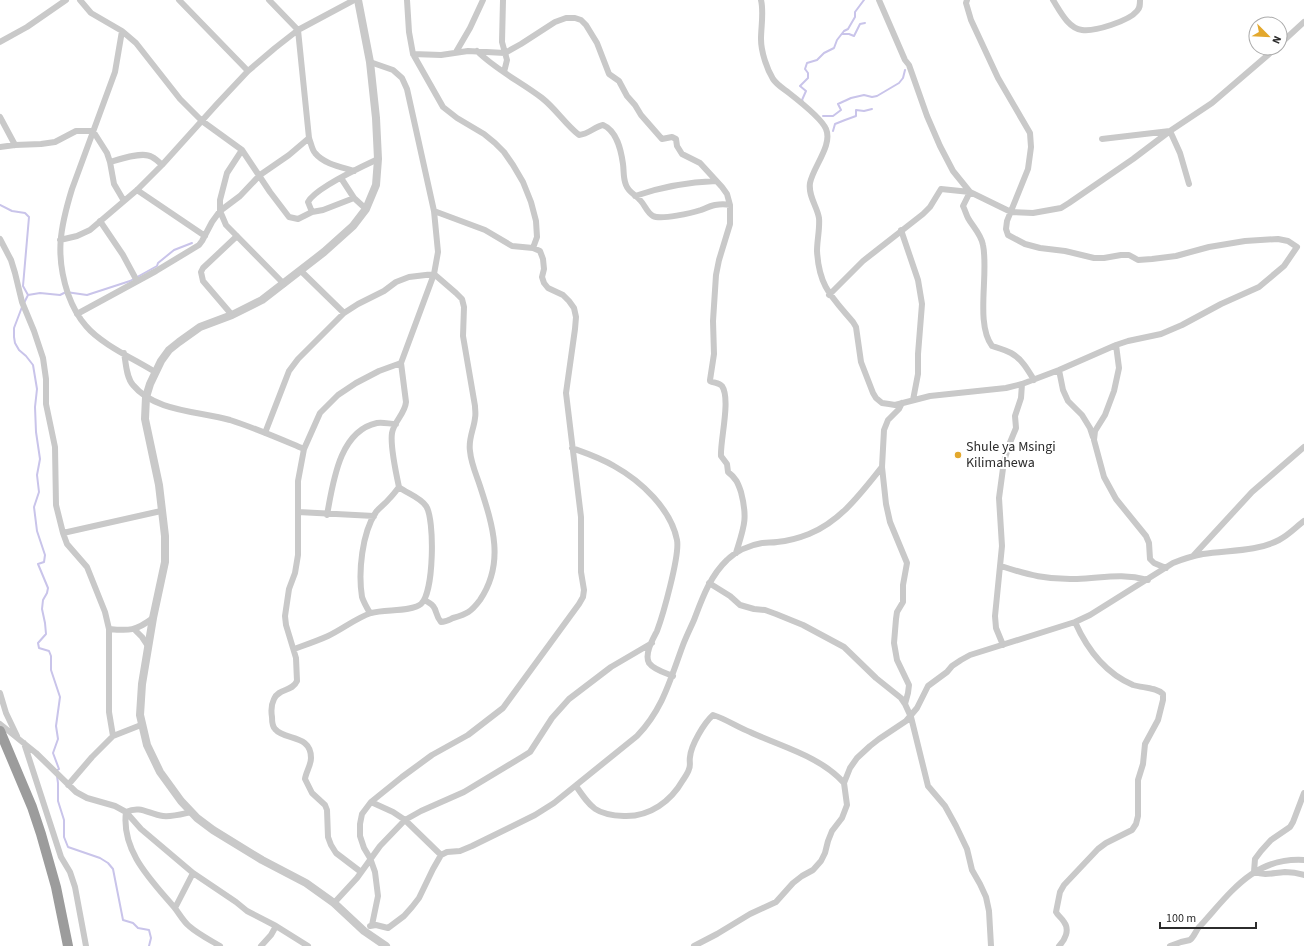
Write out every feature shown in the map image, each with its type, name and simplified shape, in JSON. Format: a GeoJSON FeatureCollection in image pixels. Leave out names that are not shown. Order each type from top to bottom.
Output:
{"type":"FeatureCollection","features":[{"type":"Feature","properties":{"kind":"highway"},"geometry":{"type":"LineString","coordinates":[[0,731],[32,807],[41,834],[56,887],[68,946]]}},
{"type":"Feature","properties":{"kind":"street"},"geometry":{"type":"LineString","coordinates":[[0,42],[27,27],[66,0]]}},
{"type":"Feature","properties":{"kind":"street"},"geometry":{"type":"LineString","coordinates":[[80,0],[91,12],[122,31],[136,43],[180,99],[202,121],[242,150],[289,217],[298,219],[312,212],[323,210],[354,198]]}},
{"type":"Feature","properties":{"kind":"street"},"geometry":{"type":"LineString","coordinates":[[179,0],[248,71]]}},
{"type":"Feature","properties":{"kind":"street"},"geometry":{"type":"LineString","coordinates":[[269,0],[298,30],[309,138],[314,153],[321,159],[332,164],[354,171]]}},
{"type":"Feature","properties":{"kind":"street"},"geometry":{"type":"LineString","coordinates":[[60,240],[77,236],[90,230],[137,190],[162,165],[248,71],[275,48],[298,30],[354,0]]}},
{"type":"Feature","properties":{"kind":"street"},"geometry":{"type":"LineString","coordinates":[[358,0],[370,62],[376,118],[378,159],[376,185],[366,209],[353,226],[324,252],[262,300],[232,315],[200,327],[169,350],[154,372],[146,397],[146,419],[159,485],[164,536],[164,562],[142,684],[140,715],[147,745],[160,772],[180,801],[191,812],[213,830],[262,860],[306,883],[334,903],[364,931],[386,946]]}},
{"type":"Feature","properties":{"kind":"street"},"geometry":{"type":"LineString","coordinates":[[407,0],[409,32],[413,54],[443,107],[457,118],[484,134],[504,152],[523,182],[531,202],[536,221],[537,237],[534,248]]}},
{"type":"Feature","properties":{"kind":"street"},"geometry":{"type":"LineString","coordinates":[[456,52],[470,28],[483,0]]}},
{"type":"Feature","properties":{"kind":"street"},"geometry":{"type":"LineString","coordinates":[[503,0],[502,42],[507,60],[504,72]]}},
{"type":"Feature","properties":{"kind":"street"},"geometry":{"type":"LineString","coordinates":[[761,0],[760,41],[770,74],[779,85],[799,100],[822,122],[826,129],[828,136],[826,144],[812,175],[810,184],[810,193],[818,211],[819,220],[817,251],[819,268],[829,295],[856,327],[861,362],[873,393],[882,403],[895,405],[930,396],[1006,388],[1034,380],[1128,341],[1161,334],[1182,325],[1221,304],[1259,287],[1284,266],[1297,247],[1288,241],[1278,238],[1245,240],[1176,256],[1152,260],[1138,260],[1129,255],[1094,258],[1065,251],[1040,248],[1015,240],[1008,235],[1006,229],[1007,221],[1028,169],[1031,148],[1030,133],[998,78],[971,20],[966,3],[967,0]]}},
{"type":"Feature","properties":{"kind":"street"},"geometry":{"type":"LineString","coordinates":[[879,0],[905,60],[909,65],[927,116],[953,171],[970,192],[1011,212],[1033,213],[1061,208],[1104,180],[1170,131],[1212,103],[1267,56]]}},
{"type":"Feature","properties":{"kind":"street"},"geometry":{"type":"LineString","coordinates":[[1053,0],[1069,24],[1082,30],[1097,29],[1129,17],[1136,12],[1140,6],[1140,0]]}},
{"type":"Feature","properties":{"kind":"street"},"geometry":{"type":"LineString","coordinates":[[413,54],[441,55],[456,52],[478,51],[505,53],[555,22],[570,18],[581,20],[591,31],[603,56],[609,74],[619,81],[627,96],[651,128],[662,139],[672,137],[676,139],[677,146],[682,154],[700,163],[727,194],[730,205],[730,224],[716,275],[713,321],[714,354],[710,381],[721,385],[723,388],[725,400],[725,420],[721,456],[728,466],[728,472],[737,479],[739,483],[745,506],[744,526],[736,553]]}},
{"type":"Feature","properties":{"kind":"street"},"geometry":{"type":"LineString","coordinates":[[1288,37],[1304,22]]}},
{"type":"Feature","properties":{"kind":"street"},"geometry":{"type":"LineString","coordinates":[[122,31],[115,72],[66,209],[60,240],[61,267],[63,279],[70,300],[86,327],[103,340],[154,372]]}},
{"type":"Feature","properties":{"kind":"street"},"geometry":{"type":"LineString","coordinates":[[478,51],[493,66],[542,99],[572,130],[579,135],[588,133],[598,126],[603,125],[609,128],[614,133],[621,154],[623,178],[626,186],[631,194],[640,199],[649,213],[654,217],[662,218],[699,211],[714,205],[730,205]]}},
{"type":"Feature","properties":{"kind":"street"},"geometry":{"type":"LineString","coordinates":[[370,62],[393,70],[402,78],[407,89],[434,211],[438,252],[434,274],[401,363],[406,408],[392,433],[392,444],[398,487],[389,500],[377,511],[374,516],[366,535],[362,550],[362,597],[370,613]]}},
{"type":"Feature","properties":{"kind":"street"},"geometry":{"type":"LineString","coordinates":[[0,117],[15,145]]}},
{"type":"Feature","properties":{"kind":"street"},"geometry":{"type":"LineString","coordinates":[[0,147],[41,144],[59,140],[76,130],[93,131]]}},
{"type":"Feature","properties":{"kind":"street"},"geometry":{"type":"LineString","coordinates":[[93,131],[103,145],[110,162],[114,184],[124,201]]}},
{"type":"Feature","properties":{"kind":"street"},"geometry":{"type":"LineString","coordinates":[[1102,139],[1170,131]]}},
{"type":"Feature","properties":{"kind":"street"},"geometry":{"type":"LineString","coordinates":[[1170,131],[1180,153],[1189,184]]}},
{"type":"Feature","properties":{"kind":"street"},"geometry":{"type":"LineString","coordinates":[[77,314],[191,251],[205,236],[212,222],[220,211],[240,196],[260,175],[289,155],[309,138]]}},
{"type":"Feature","properties":{"kind":"street"},"geometry":{"type":"LineString","coordinates":[[242,150],[228,173],[220,200],[220,211],[226,225],[284,284]]}},
{"type":"Feature","properties":{"kind":"street"},"geometry":{"type":"LineString","coordinates":[[110,162],[127,157],[148,155],[152,156],[162,165]]}},
{"type":"Feature","properties":{"kind":"street"},"geometry":{"type":"LineString","coordinates":[[312,212],[308,202],[310,199],[324,188],[341,178],[378,159]]}},
{"type":"Feature","properties":{"kind":"street"},"geometry":{"type":"LineString","coordinates":[[341,178],[354,198],[366,209]]}},
{"type":"Feature","properties":{"kind":"street"},"geometry":{"type":"LineString","coordinates":[[635,196],[672,185],[716,181]]}},
{"type":"Feature","properties":{"kind":"street"},"geometry":{"type":"LineString","coordinates":[[829,295],[863,261],[923,214],[930,207],[941,189],[970,192]]}},
{"type":"Feature","properties":{"kind":"street"},"geometry":{"type":"LineString","coordinates":[[137,190],[205,236]]}},
{"type":"Feature","properties":{"kind":"street"},"geometry":{"type":"LineString","coordinates":[[970,192],[963,206],[983,244],[985,279],[985,332],[992,346],[1006,350],[1016,356],[1034,380]]}},
{"type":"Feature","properties":{"kind":"street"},"geometry":{"type":"LineString","coordinates":[[364,931],[372,925],[378,896],[375,872],[360,836],[362,814],[371,802],[432,755],[468,735],[499,712],[579,604],[584,590],[581,572],[581,517],[566,394],[576,317],[574,308],[563,295],[548,288],[544,283],[542,277],[544,269],[543,259],[540,251],[534,248],[512,246],[485,230],[434,211]]}},
{"type":"Feature","properties":{"kind":"street"},"geometry":{"type":"LineString","coordinates":[[100,222],[123,255],[137,282]]}},
{"type":"Feature","properties":{"kind":"street"},"geometry":{"type":"LineString","coordinates":[[901,230],[918,280],[922,304],[918,374],[913,400]]}},
{"type":"Feature","properties":{"kind":"street"},"geometry":{"type":"LineString","coordinates":[[232,315],[204,280],[201,272],[203,268],[236,236]]}},
{"type":"Feature","properties":{"kind":"street"},"geometry":{"type":"LineString","coordinates":[[0,239],[11,260],[22,302],[43,358],[46,379],[46,404],[54,447],[56,505],[63,533],[67,544],[87,567],[105,612],[109,629],[109,712],[113,736]]}},
{"type":"Feature","properties":{"kind":"street"},"geometry":{"type":"LineString","coordinates":[[301,271],[344,313]]}},
{"type":"Feature","properties":{"kind":"street"},"geometry":{"type":"LineString","coordinates":[[265,433],[289,370],[344,313],[396,282],[409,277],[434,274],[456,292],[462,299],[464,307],[463,336],[476,417],[469,449],[492,531],[496,558],[490,582],[484,593],[469,613],[441,622],[434,606],[424,600]]}},
{"type":"Feature","properties":{"kind":"street"},"geometry":{"type":"LineString","coordinates":[[1094,440],[1095,431],[1105,415],[1114,391],[1119,368],[1116,346]]}},
{"type":"Feature","properties":{"kind":"street"},"geometry":{"type":"LineString","coordinates":[[124,353],[131,382],[146,397],[158,403],[212,415],[265,433],[304,449]]}},
{"type":"Feature","properties":{"kind":"street"},"geometry":{"type":"LineString","coordinates":[[361,872],[336,853],[331,845],[328,837],[327,810],[312,793],[305,779],[311,757],[309,750],[300,739],[275,730],[273,726],[271,708],[275,697],[280,691],[292,688],[297,681],[297,668],[294,649],[290,641],[284,616],[298,555],[298,481],[304,449],[320,413],[338,395],[356,383],[401,363]]}},
{"type":"Feature","properties":{"kind":"street"},"geometry":{"type":"LineString","coordinates":[[1059,370],[1063,390],[1068,401],[1087,422],[1094,440],[1104,477],[1109,488],[1128,515],[1146,536],[1149,543],[1150,559],[1154,563],[1166,568]]}},
{"type":"Feature","properties":{"kind":"street"},"geometry":{"type":"LineString","coordinates":[[1002,644],[996,628],[995,616],[1002,546],[999,498],[1004,461],[1016,428],[1015,416],[1021,398],[1022,384]]}},
{"type":"Feature","properties":{"kind":"street"},"geometry":{"type":"LineString","coordinates":[[902,403],[899,409],[888,420],[884,430],[882,467],[886,504],[890,522],[907,563],[903,580],[903,602],[897,612],[894,643],[897,660],[909,685],[905,704]]}},
{"type":"Feature","properties":{"kind":"street"},"geometry":{"type":"LineString","coordinates":[[327,514],[335,475],[342,456],[351,440],[362,430],[378,423],[396,424]]}},
{"type":"Feature","properties":{"kind":"street"},"geometry":{"type":"LineString","coordinates":[[1193,556],[1252,492],[1304,447]]}},
{"type":"Feature","properties":{"kind":"street"},"geometry":{"type":"LineString","coordinates":[[572,448],[613,465],[632,478],[646,490],[661,507],[675,530],[678,542],[675,564],[662,615],[648,654],[650,663],[653,667],[673,676]]}},
{"type":"Feature","properties":{"kind":"street"},"geometry":{"type":"LineString","coordinates":[[372,925],[388,928],[404,916],[419,898],[441,855],[447,852],[460,851],[535,815],[554,803],[631,741],[648,725],[663,699],[709,584],[723,564],[736,553],[747,547],[761,543],[778,542],[796,538],[811,533],[826,525],[853,503],[882,467]]}},
{"type":"Feature","properties":{"kind":"street"},"geometry":{"type":"LineString","coordinates":[[294,649],[328,636],[370,613],[412,608],[421,604],[424,600],[431,566],[431,526],[426,506],[420,500],[398,487]]}},
{"type":"Feature","properties":{"kind":"street"},"geometry":{"type":"LineString","coordinates":[[63,533],[161,511]]}},
{"type":"Feature","properties":{"kind":"street"},"geometry":{"type":"LineString","coordinates":[[298,512],[374,516]]}},
{"type":"Feature","properties":{"kind":"street"},"geometry":{"type":"LineString","coordinates":[[844,783],[850,768],[857,758],[879,739],[911,717],[918,708],[928,686],[961,660],[970,655],[1002,644],[1075,622],[1090,615],[1173,563],[1193,556],[1245,550],[1267,545],[1279,540],[1304,521]]}},
{"type":"Feature","properties":{"kind":"street"},"geometry":{"type":"LineString","coordinates":[[1001,566],[1040,577],[1077,579],[1117,575],[1148,580]]}},
{"type":"Feature","properties":{"kind":"street"},"geometry":{"type":"LineString","coordinates":[[709,584],[730,596],[740,605],[765,610],[776,614],[803,625],[844,647],[876,678],[894,692],[905,704],[911,717],[928,786],[945,806],[956,826],[967,849],[972,870],[986,897],[989,911],[992,946]]}},
{"type":"Feature","properties":{"kind":"street"},"geometry":{"type":"LineString","coordinates":[[109,629],[135,630],[153,618]]}},
{"type":"Feature","properties":{"kind":"street"},"geometry":{"type":"LineString","coordinates":[[1059,946],[1066,937],[1066,923],[1056,912],[1061,888],[1098,849],[1106,843],[1132,830],[1136,824],[1138,816],[1138,780],[1143,764],[1145,744],[1158,720],[1163,700],[1163,694],[1159,691],[1135,685],[1124,680],[1103,665],[1086,643],[1075,622]]}},
{"type":"Feature","properties":{"kind":"street"},"geometry":{"type":"LineString","coordinates":[[135,630],[148,646]]}},
{"type":"Feature","properties":{"kind":"street"},"geometry":{"type":"LineString","coordinates":[[334,903],[347,890],[380,846],[404,820],[464,792],[522,758],[530,752],[552,718],[570,698],[611,667],[652,643]]}},
{"type":"Feature","properties":{"kind":"street"},"geometry":{"type":"LineString","coordinates":[[0,693],[6,713],[18,738]]}},
{"type":"Feature","properties":{"kind":"street"},"geometry":{"type":"LineString","coordinates":[[576,786],[586,801],[595,810],[602,813],[626,817],[652,811],[674,794],[682,783],[689,770],[692,748],[706,723],[713,715],[748,732],[810,757],[838,775],[844,783],[847,805],[842,818],[832,831],[823,857],[813,870],[793,883],[776,902],[750,914],[694,946]]}},
{"type":"Feature","properties":{"kind":"street"},"geometry":{"type":"LineString","coordinates":[[0,724],[56,771],[68,785],[86,798],[115,806],[126,812],[141,829],[193,873],[247,911],[276,926],[308,946]]}},
{"type":"Feature","properties":{"kind":"street"},"geometry":{"type":"LineString","coordinates":[[68,785],[92,757],[113,736],[141,724]]}},
{"type":"Feature","properties":{"kind":"street"},"geometry":{"type":"LineString","coordinates":[[24,743],[61,857],[70,872],[75,887],[86,946]]}},
{"type":"Feature","properties":{"kind":"street"},"geometry":{"type":"LineString","coordinates":[[1254,872],[1255,860],[1261,851],[1277,834],[1290,827],[1304,794]]}},
{"type":"Feature","properties":{"kind":"street"},"geometry":{"type":"LineString","coordinates":[[371,802],[393,812],[404,820],[441,855]]}},
{"type":"Feature","properties":{"kind":"street"},"geometry":{"type":"LineString","coordinates":[[126,812],[138,808],[163,816],[191,812]]}},
{"type":"Feature","properties":{"kind":"street"},"geometry":{"type":"LineString","coordinates":[[126,812],[126,834],[140,867],[189,926],[220,946]]}},
{"type":"Feature","properties":{"kind":"street"},"geometry":{"type":"LineString","coordinates":[[1170,946],[1190,940],[1200,925],[1239,884],[1254,872],[1264,866],[1287,861],[1304,860]]}},
{"type":"Feature","properties":{"kind":"street"},"geometry":{"type":"LineString","coordinates":[[1254,872],[1267,875],[1286,872],[1304,875]]}},
{"type":"Feature","properties":{"kind":"street"},"geometry":{"type":"LineString","coordinates":[[175,908],[193,873]]}},
{"type":"Feature","properties":{"kind":"street"},"geometry":{"type":"LineString","coordinates":[[261,946],[271,935],[276,926]]}},
{"type":"Feature","properties":{"kind":"waterway"},"geometry":{"type":"LineString","coordinates":[[803,102],[802,100],[806,91],[800,86],[808,78],[808,73],[805,69],[807,63],[817,60],[824,53],[834,48],[837,40],[844,31],[848,29],[855,17],[855,12],[864,0]]}},
{"type":"Feature","properties":{"kind":"waterway"},"geometry":{"type":"LineString","coordinates":[[842,34],[854,36],[860,24],[865,23]]}},
{"type":"Feature","properties":{"kind":"waterway"},"geometry":{"type":"LineString","coordinates":[[823,116],[833,116],[841,110],[838,104],[851,98],[864,95],[872,97],[877,96],[899,83],[903,78],[905,70]]}},
{"type":"Feature","properties":{"kind":"waterway"},"geometry":{"type":"LineString","coordinates":[[833,131],[835,124],[856,116],[856,110],[864,111],[872,109]]}},
{"type":"Feature","properties":{"kind":"waterway"},"geometry":{"type":"LineString","coordinates":[[0,205],[12,211],[25,213],[29,217],[23,286],[28,295],[24,303]]}},
{"type":"Feature","properties":{"kind":"waterway"},"geometry":{"type":"LineString","coordinates":[[28,295],[40,293],[60,295],[66,292],[87,295],[130,281],[157,266],[158,263],[174,250],[192,243]]}},
{"type":"Feature","properties":{"kind":"waterway"},"geometry":{"type":"LineString","coordinates":[[22,307],[14,328],[14,337],[15,343],[19,350],[33,365],[37,389],[35,407],[36,432],[40,459],[37,475],[39,492],[34,507],[37,531],[45,555],[44,562],[38,564],[48,588],[43,600],[42,609],[46,634],[38,643],[39,648],[49,651],[51,656],[51,670],[60,697],[56,726],[58,739],[53,753],[59,769],[56,771]]}},
{"type":"Feature","properties":{"kind":"waterway"},"geometry":{"type":"LineString","coordinates":[[57,776],[58,801],[64,820],[64,837],[68,847],[100,858],[108,863],[113,869],[123,920],[133,923],[138,928],[149,930],[151,938],[149,946]]}},
{"type":"Feature","properties":{"kind":"place","name":"Shule ya Msingi Kilimahewa"},"geometry":{"type":"Point","coordinates":[958,455]}}]}
